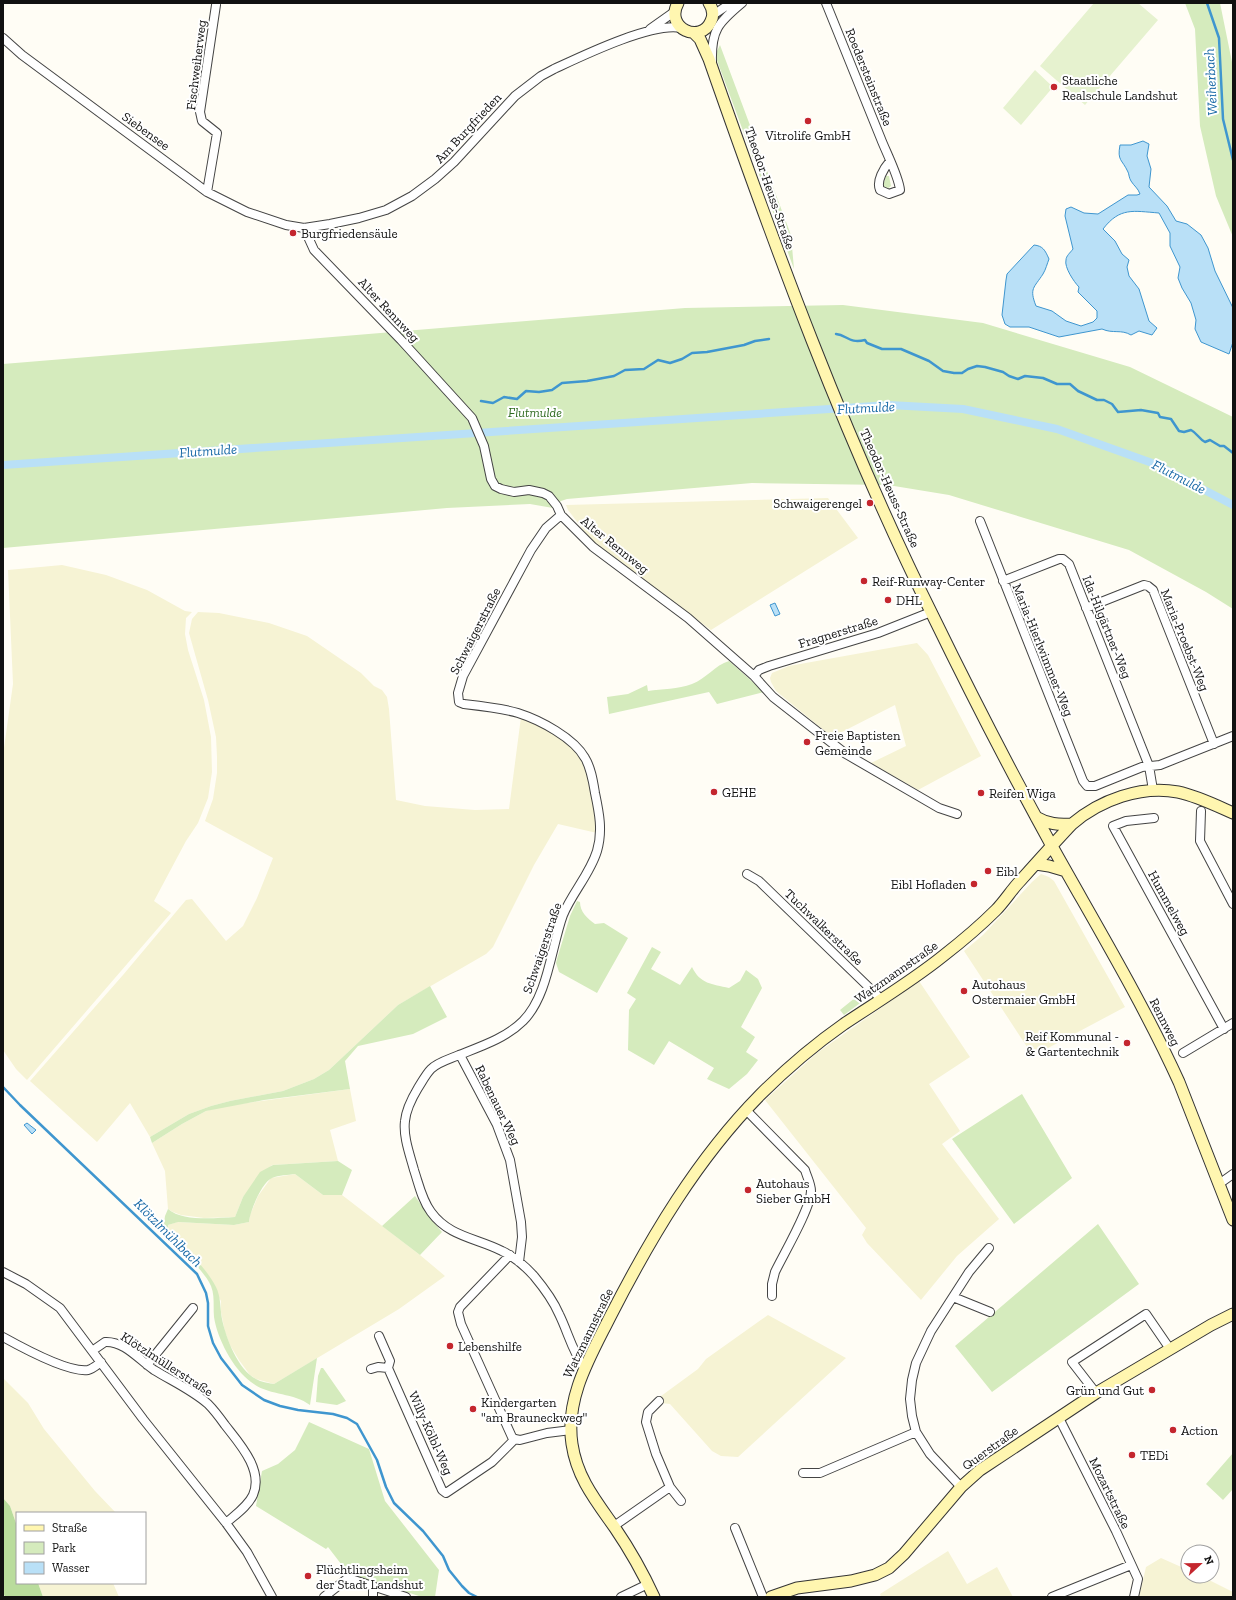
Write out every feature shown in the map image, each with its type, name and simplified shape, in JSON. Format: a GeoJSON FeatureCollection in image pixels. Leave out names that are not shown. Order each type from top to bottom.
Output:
{"type":"FeatureCollection","features":[{"type":"Feature","properties":{"kind":"main road"},"geometry":{"type":"LineString","coordinates":[[676,7],[676,21],[681,28],[694,33],[706,28],[712,20],[713,16],[709,3]]}},
{"type":"Feature","properties":{"kind":"main road","name":"Theodor-Heuss-Straße"},"geometry":{"type":"LineString","coordinates":[[706,28],[706,40],[711,63]]}},
{"type":"Feature","properties":{"kind":"main road","name":"Theodor-Heuss-Straße"},"geometry":{"type":"LineString","coordinates":[[694,33],[700,40],[711,63],[785,272],[827,379],[872,484],[931,612],[985,720],[1052,847]]}},
{"type":"Feature","properties":{"kind":"main road","name":"Watzmannstraße"},"geometry":{"type":"LineString","coordinates":[[654,1597],[634,1558],[614,1526],[590,1494],[580,1474],[576,1464],[572,1443],[571,1430],[573,1404],[584,1367],[617,1303],[670,1209],[707,1156],[746,1110],[780,1076],[814,1046],[942,957],[977,928],[998,908],[1072,824],[1081,817],[1104,804],[1130,794],[1153,790],[1166,790],[1192,796],[1233,812]]}},
{"type":"Feature","properties":{"kind":"main road"},"geometry":{"type":"LineString","coordinates":[[1036,817],[1054,825],[1072,824]]}},
{"type":"Feature","properties":{"kind":"main road","name":"Rennweg"},"geometry":{"type":"LineString","coordinates":[[1052,847],[1138,999],[1180,1082],[1233,1220]]}},
{"type":"Feature","properties":{"kind":"main road"},"geometry":{"type":"LineString","coordinates":[[1036,864],[1066,871]]}},
{"type":"Feature","properties":{"kind":"main road","name":"Querstraße"},"geometry":{"type":"LineString","coordinates":[[771,1597],[797,1588],[851,1581],[875,1575],[890,1568],[961,1488],[980,1470],[1096,1393],[1211,1325],[1233,1314]]}},
{"type":"Feature","properties":{"kind":"street"},"geometry":{"type":"LineString","coordinates":[[713,16],[725,7],[736,3]]}},
{"type":"Feature","properties":{"kind":"street"},"geometry":{"type":"LineString","coordinates":[[711,63],[714,34],[721,22],[742,3]]}},
{"type":"Feature","properties":{"kind":"street","name":"Roedersteinstraße"},"geometry":{"type":"LineString","coordinates":[[826,3],[890,161]]}},
{"type":"Feature","properties":{"kind":"street","name":"Fischweiherweg"},"geometry":{"type":"LineString","coordinates":[[207,192],[217,133],[202,121],[200,112],[216,5]]}},
{"type":"Feature","properties":{"kind":"street","name":"Am Burgfrieden"},"geometry":{"type":"LineString","coordinates":[[646,32],[676,7]]}},
{"type":"Feature","properties":{"kind":"street","name":"Am Burgfrieden"},"geometry":{"type":"LineString","coordinates":[[304,228],[360,218],[386,210],[412,196],[435,179],[454,162],[515,96],[532,82],[548,72],[573,60],[646,32],[675,27],[681,28]]}},
{"type":"Feature","properties":{"kind":"street","name":"Siebensee"},"geometry":{"type":"LineString","coordinates":[[3,38],[22,55],[207,192],[247,212],[286,225],[304,228]]}},
{"type":"Feature","properties":{"kind":"street","name":"Alter Rennweg"},"geometry":{"type":"LineString","coordinates":[[304,228],[314,250],[401,340],[472,418],[484,446],[491,480],[495,486],[514,492],[529,490],[549,496],[557,506],[561,515],[593,547],[688,618],[754,676],[773,697],[846,754],[939,808],[957,814]]}},
{"type":"Feature","properties":{"kind":"street","name":"Schwaigerstraße"},"geometry":{"type":"LineString","coordinates":[[561,515],[546,528],[531,550],[467,670],[458,693],[459,702],[464,704],[518,713],[531,718],[565,736],[579,749],[590,768],[600,815],[598,849],[593,863],[564,913],[556,937],[543,989],[533,1008],[524,1020],[503,1036],[460,1054],[432,1068],[411,1100],[405,1121],[405,1132],[412,1162],[425,1202],[433,1214],[439,1221],[456,1234],[501,1250],[520,1262],[540,1284],[552,1301],[559,1313],[575,1354],[584,1367]]}},
{"type":"Feature","properties":{"kind":"street","name":"Maria-Hierlwimmer-Weg"},"geometry":{"type":"LineString","coordinates":[[980,521],[1083,781],[1087,786],[1095,786],[1142,767],[1150,766]]}},
{"type":"Feature","properties":{"kind":"street","name":"Ida-Hilgärtner-Weg"},"geometry":{"type":"LineString","coordinates":[[1003,581],[1063,559],[1069,564],[1150,766],[1153,790]]}},
{"type":"Feature","properties":{"kind":"street","name":"Maria-Proebst-Weg"},"geometry":{"type":"LineString","coordinates":[[1086,608],[1144,585],[1153,590],[1214,744]]}},
{"type":"Feature","properties":{"kind":"street","name":"Fragnerstraße"},"geometry":{"type":"LineString","coordinates":[[754,676],[759,670],[769,666],[878,633],[931,612]]}},
{"type":"Feature","properties":{"kind":"street"},"geometry":{"type":"LineString","coordinates":[[1150,766],[1160,765],[1233,736]]}},
{"type":"Feature","properties":{"kind":"street"},"geometry":{"type":"LineString","coordinates":[[1201,811],[1200,841],[1233,904]]}},
{"type":"Feature","properties":{"kind":"street","name":"Hummelweg"},"geometry":{"type":"LineString","coordinates":[[1154,818],[1126,821],[1112,826],[1224,1029]]}},
{"type":"Feature","properties":{"kind":"street","name":"Tuchwalkerstraße"},"geometry":{"type":"LineString","coordinates":[[747,874],[759,881],[882,1000]]}},
{"type":"Feature","properties":{"kind":"street"},"geometry":{"type":"LineString","coordinates":[[1183,1052],[1233,1023]]}},
{"type":"Feature","properties":{"kind":"street","name":"Rabenauer Weg"},"geometry":{"type":"LineString","coordinates":[[460,1054],[497,1125],[510,1160],[522,1230],[522,1251],[520,1262]]}},
{"type":"Feature","properties":{"kind":"street"},"geometry":{"type":"LineString","coordinates":[[746,1110],[805,1170],[811,1192],[809,1204],[775,1272],[772,1284],[772,1296]]}},
{"type":"Feature","properties":{"kind":"street"},"geometry":{"type":"LineString","coordinates":[[1219,1184],[1233,1174]]}},
{"type":"Feature","properties":{"kind":"street"},"geometry":{"type":"LineString","coordinates":[[961,1488],[930,1454],[916,1432],[910,1399],[912,1380],[916,1363],[931,1331],[969,1272],[990,1248]]}},
{"type":"Feature","properties":{"kind":"street"},"geometry":{"type":"LineString","coordinates":[[510,1255],[467,1299],[458,1312],[461,1324],[511,1434],[515,1439],[526,1439],[571,1430]]}},
{"type":"Feature","properties":{"kind":"street"},"geometry":{"type":"LineString","coordinates":[[3,1272],[26,1284],[60,1308],[143,1419],[226,1523],[247,1552],[272,1597]]}},
{"type":"Feature","properties":{"kind":"street"},"geometry":{"type":"LineString","coordinates":[[953,1297],[990,1312]]}},
{"type":"Feature","properties":{"kind":"street"},"geometry":{"type":"LineString","coordinates":[[147,1365],[193,1308]]}},
{"type":"Feature","properties":{"kind":"street"},"geometry":{"type":"LineString","coordinates":[[1096,1393],[1072,1362],[1146,1314],[1170,1349]]}},
{"type":"Feature","properties":{"kind":"street"},"geometry":{"type":"LineString","coordinates":[[371,1369],[378,1367],[388,1368],[390,1361],[379,1336]]}},
{"type":"Feature","properties":{"kind":"street"},"geometry":{"type":"LineString","coordinates":[[3,1337],[47,1360],[79,1370],[94,1368],[101,1362]]}},
{"type":"Feature","properties":{"kind":"street","name":"Klötzlmüllerstraße"},"geometry":{"type":"LineString","coordinates":[[92,1351],[100,1344],[106,1342],[120,1344],[147,1365],[188,1390],[209,1405],[240,1443],[249,1458],[255,1475],[254,1494],[243,1508],[226,1523]]}},
{"type":"Feature","properties":{"kind":"street","name":"Willy-Kölbl-Weg"},"geometry":{"type":"LineString","coordinates":[[388,1368],[442,1490],[446,1493],[492,1462],[515,1439]]}},
{"type":"Feature","properties":{"kind":"street"},"geometry":{"type":"LineString","coordinates":[[659,1401],[648,1412],[646,1422],[656,1454],[670,1487],[681,1501]]}},
{"type":"Feature","properties":{"kind":"street","name":"Mozartstraße"},"geometry":{"type":"LineString","coordinates":[[1059,1418],[1138,1579],[1134,1597]]}},
{"type":"Feature","properties":{"kind":"street"},"geometry":{"type":"LineString","coordinates":[[803,1472],[820,1473],[916,1432]]}},
{"type":"Feature","properties":{"kind":"street"},"geometry":{"type":"LineString","coordinates":[[614,1526],[670,1487]]}},
{"type":"Feature","properties":{"kind":"street"},"geometry":{"type":"LineString","coordinates":[[735,1528],[763,1597]]}},
{"type":"Feature","properties":{"kind":"street"},"geometry":{"type":"LineString","coordinates":[[1052,1597],[1132,1565]]}},
{"type":"Feature","properties":{"kind":"street"},"geometry":{"type":"LineString","coordinates":[[324,1597],[348,1578],[406,1597]]}},
{"type":"Feature","properties":{"kind":"street"},"geometry":{"type":"LineString","coordinates":[[620,1597],[648,1584]]}},
{"type":"Feature","properties":{"kind":"street"},"geometry":{"type":"LineString","coordinates":[[373,1586],[373,1597]]}},
{"type":"Feature","properties":{"kind":"shaded area"},"geometry":{"type":"Polygon","coordinates":[[[828,498],[858,538],[711,630],[592,541],[568,510],[566,505],[828,498]]]}},
{"type":"Feature","properties":{"kind":"shaded area"},"geometry":{"type":"Polygon","coordinates":[[[62,565],[106,575],[147,590],[185,611],[192,612],[186,618],[185,634],[188,650],[204,700],[211,737],[212,772],[208,798],[198,823],[186,841],[154,901],[171,913],[27,1080],[16,1069],[3,1050],[3,755],[13,684],[8,570],[62,565]]]}},
{"type":"Feature","properties":{"kind":"shaded area"},"geometry":{"type":"Polygon","coordinates":[[[198,612],[219,613],[269,623],[307,636],[361,673],[374,686],[382,690],[387,697],[389,709],[396,800],[425,806],[475,810],[509,809],[521,717],[537,723],[562,738],[573,747],[584,762],[594,800],[597,833],[558,824],[534,865],[493,947],[486,954],[398,1005],[329,1070],[314,1079],[283,1091],[230,1101],[189,1114],[150,1137],[130,1103],[97,1142],[30,1081],[123,975],[186,900],[192,899],[226,941],[243,926],[257,898],[273,858],[205,821],[213,799],[217,773],[217,757],[216,737],[208,700],[189,633],[192,619],[198,612]]]}},
{"type":"Feature","properties":{"kind":"shaded area"},"geometry":{"type":"Polygon","coordinates":[[[917,643],[928,655],[981,756],[918,790],[871,763],[906,746],[895,705],[832,737],[776,691],[771,682],[770,678],[772,673],[789,666],[917,643]]]}},
{"type":"Feature","properties":{"kind":"shaded area"},"geometry":{"type":"Polygon","coordinates":[[[1041,874],[1054,881],[1125,1007],[1033,1056],[964,951],[983,935],[1041,874]]]}},
{"type":"Feature","properties":{"kind":"shaded area"},"geometry":{"type":"Polygon","coordinates":[[[919,981],[970,1057],[929,1084],[960,1131],[942,1144],[999,1219],[957,1256],[921,1300],[867,1243],[862,1235],[866,1228],[765,1100],[817,1053],[919,981]]]}},
{"type":"Feature","properties":{"kind":"shaded area"},"geometry":{"type":"Polygon","coordinates":[[[350,1089],[356,1121],[330,1130],[338,1161],[272,1165],[243,1197],[235,1217],[204,1218],[181,1215],[168,1209],[165,1171],[152,1143],[206,1111],[224,1106],[350,1089]]]}},
{"type":"Feature","properties":{"kind":"shaded area"},"geometry":{"type":"Polygon","coordinates":[[[295,1174],[323,1195],[342,1195],[445,1276],[399,1309],[274,1384],[256,1379],[250,1375],[239,1360],[230,1345],[225,1332],[221,1312],[221,1301],[197,1260],[180,1244],[168,1228],[168,1225],[177,1222],[234,1225],[249,1222],[250,1215],[258,1196],[271,1178],[295,1174]]]}},
{"type":"Feature","properties":{"kind":"shaded area"},"geometry":{"type":"Polygon","coordinates":[[[768,1315],[846,1358],[738,1457],[721,1456],[712,1451],[670,1404],[661,1403],[657,1399],[698,1369],[706,1359],[768,1315]]]}},
{"type":"Feature","properties":{"kind":"shaded area"},"geometry":{"type":"Polygon","coordinates":[[[3,1378],[28,1403],[44,1429],[95,1491],[115,1512],[16,1512],[16,1523],[10,1506],[3,1498],[3,1378]]]}},
{"type":"Feature","properties":{"kind":"shaded area"},"geometry":{"type":"Polygon","coordinates":[[[948,1551],[967,1584],[997,1567],[1013,1597],[881,1597],[880,1594],[948,1551]]]}},
{"type":"Feature","properties":{"kind":"shaded area"},"geometry":{"type":"Polygon","coordinates":[[[1161,1558],[1180,1566],[1180,1584],[1217,1584],[1233,1592],[1233,1597],[1139,1597],[1146,1567],[1161,1558]]]}},
{"type":"Feature","properties":{"kind":"shaded area"},"geometry":{"type":"Polygon","coordinates":[[[38,1584],[113,1584],[119,1597],[43,1597],[38,1584]]]}},
{"type":"Feature","properties":{"kind":"green space"},"geometry":{"type":"Polygon","coordinates":[[[1094,3],[1138,3],[1158,20],[1085,105],[1040,66],[1094,3]]]}},
{"type":"Feature","properties":{"kind":"green space"},"geometry":{"type":"Polygon","coordinates":[[[1185,3],[1220,3],[1233,67],[1233,237],[1216,196],[1200,126],[1195,29],[1185,3]]]}},
{"type":"Feature","properties":{"kind":"green space"},"geometry":{"type":"Polygon","coordinates":[[[720,45],[791,235],[794,269],[715,55],[720,45]]]}},
{"type":"Feature","properties":{"kind":"green space"},"geometry":{"type":"Polygon","coordinates":[[[1035,70],[1053,87],[1021,125],[1003,108],[1035,70]]]}},
{"type":"Feature","properties":{"kind":"green space"},"geometry":{"type":"Polygon","coordinates":[[[886,176],[889,176],[891,186],[887,189],[883,186],[886,176]]]}},
{"type":"Feature","properties":{"kind":"green space","name":"Flutmulde"},"geometry":{"type":"Polygon","coordinates":[[[843,305],[983,323],[1130,367],[1233,417],[1233,609],[1206,592],[1129,550],[949,495],[888,485],[752,483],[567,499],[561,501],[553,508],[530,504],[447,508],[3,548],[3,364],[685,308],[843,305]]]}},
{"type":"Feature","properties":{"kind":"green space"},"geometry":{"type":"Polygon","coordinates":[[[729,661],[764,692],[717,704],[709,692],[609,714],[607,697],[628,694],[647,685],[648,691],[687,686],[697,682],[719,666],[729,661]]]}},
{"type":"Feature","properties":{"kind":"green space"},"geometry":{"type":"Polygon","coordinates":[[[577,901],[580,902],[581,909],[584,914],[595,924],[604,923],[628,938],[597,993],[559,972],[556,963],[570,916],[577,901]]]}},
{"type":"Feature","properties":{"kind":"green space"},"geometry":{"type":"Polygon","coordinates":[[[652,947],[661,952],[651,969],[680,985],[692,967],[695,973],[703,980],[729,988],[740,981],[746,970],[758,979],[762,988],[741,1027],[755,1037],[746,1052],[758,1060],[747,1074],[729,1089],[707,1079],[714,1068],[669,1041],[654,1065],[628,1050],[629,1010],[636,999],[627,993],[652,947]]]}},
{"type":"Feature","properties":{"kind":"green space"},"geometry":{"type":"Polygon","coordinates":[[[430,986],[447,1017],[413,1034],[358,1046],[345,1061],[350,1089],[264,1100],[206,1111],[152,1143],[150,1137],[189,1114],[230,1101],[283,1091],[314,1079],[329,1070],[398,1005],[430,986]]]}},
{"type":"Feature","properties":{"kind":"green space"},"geometry":{"type":"Polygon","coordinates":[[[866,989],[868,993],[867,998],[844,1015],[840,1010],[866,989]]]}},
{"type":"Feature","properties":{"kind":"green space"},"geometry":{"type":"Polygon","coordinates":[[[1022,1094],[1072,1178],[1014,1224],[952,1139],[1022,1094]]]}},
{"type":"Feature","properties":{"kind":"green space"},"geometry":{"type":"Polygon","coordinates":[[[338,1161],[352,1170],[342,1195],[323,1195],[295,1174],[281,1176],[272,1178],[264,1185],[254,1204],[249,1222],[234,1225],[178,1222],[168,1225],[168,1228],[206,1271],[216,1287],[220,1299],[222,1319],[226,1335],[238,1361],[250,1375],[260,1381],[274,1384],[317,1358],[310,1405],[296,1398],[265,1390],[251,1382],[238,1369],[222,1343],[214,1317],[213,1294],[208,1280],[163,1230],[165,1216],[168,1209],[174,1213],[191,1218],[235,1217],[243,1197],[260,1172],[273,1165],[338,1161]]]}},
{"type":"Feature","properties":{"kind":"green space"},"geometry":{"type":"Polygon","coordinates":[[[415,1196],[442,1232],[420,1255],[382,1226],[415,1196]]]}},
{"type":"Feature","properties":{"kind":"green space"},"geometry":{"type":"Polygon","coordinates":[[[1098,1224],[1139,1284],[992,1392],[955,1346],[1098,1224]]]}},
{"type":"Feature","properties":{"kind":"green space"},"geometry":{"type":"Polygon","coordinates":[[[321,1368],[323,1368],[346,1401],[337,1405],[316,1402],[318,1376],[321,1368]]]}},
{"type":"Feature","properties":{"kind":"green space"},"geometry":{"type":"Polygon","coordinates":[[[309,1422],[369,1449],[385,1501],[439,1570],[435,1597],[422,1597],[348,1573],[328,1547],[326,1549],[256,1506],[262,1471],[278,1464],[295,1450],[309,1422]]]}},
{"type":"Feature","properties":{"kind":"green space"},"geometry":{"type":"Polygon","coordinates":[[[1233,1453],[1233,1489],[1223,1500],[1206,1484],[1233,1453]]]}},
{"type":"Feature","properties":{"kind":"green space"},"geometry":{"type":"Polygon","coordinates":[[[3,1498],[10,1506],[16,1523],[16,1584],[38,1584],[43,1597],[5,1597],[3,1592],[3,1498]]]}},
{"type":"Feature","properties":{"kind":"water"},"geometry":{"type":"Polygon","coordinates":[[[1143,141],[1149,144],[1147,156],[1151,169],[1149,187],[1167,206],[1176,221],[1187,224],[1201,235],[1208,248],[1215,271],[1233,308],[1233,342],[1229,354],[1201,342],[1195,329],[1196,320],[1191,303],[1178,278],[1180,267],[1170,246],[1170,233],[1159,213],[1134,211],[1121,214],[1109,222],[1103,229],[1115,241],[1122,254],[1129,260],[1127,267],[1129,276],[1139,289],[1149,321],[1157,328],[1152,335],[1139,331],[1131,335],[1124,332],[1102,329],[1059,337],[1029,327],[1010,327],[1005,324],[1002,315],[1007,274],[1034,245],[1040,246],[1049,259],[1044,272],[1034,288],[1033,295],[1036,306],[1052,311],[1066,321],[1081,326],[1093,322],[1097,318],[1097,311],[1078,292],[1079,287],[1072,278],[1066,266],[1067,257],[1073,249],[1065,216],[1066,209],[1071,207],[1084,213],[1098,214],[1128,195],[1140,194],[1130,180],[1128,172],[1121,160],[1119,150],[1120,145],[1131,145],[1143,141]]]}},
{"type":"Feature","properties":{"kind":"water"},"geometry":{"type":"Polygon","coordinates":[[[775,603],[780,614],[775,616],[770,605],[775,603]]]}},
{"type":"Feature","properties":{"kind":"water"},"geometry":{"type":"Polygon","coordinates":[[[27,1123],[36,1130],[32,1134],[24,1125],[27,1123]]]}},
{"type":"Feature","properties":{"kind":"waterway","name":"Weiherbach"},"geometry":{"type":"LineString","coordinates":[[1207,3],[1219,38],[1223,119],[1233,160]]}},
{"type":"Feature","properties":{"kind":"waterway"},"geometry":{"type":"LineString","coordinates":[[836,334],[855,341],[865,340],[867,343],[882,349],[901,349],[929,361],[943,371],[962,373],[977,366],[1003,372],[1018,379],[1025,376],[1043,378],[1057,384],[1070,384],[1078,391],[1097,400],[1104,400],[1112,404],[1118,412],[1141,410],[1158,413],[1160,417],[1171,419],[1179,431],[1184,432],[1191,430],[1205,442],[1210,440],[1220,446],[1224,446],[1233,453]]}},
{"type":"Feature","properties":{"kind":"waterway"},"geometry":{"type":"LineString","coordinates":[[481,401],[493,403],[504,397],[517,399],[526,391],[539,392],[552,390],[562,383],[587,381],[614,376],[625,370],[644,369],[658,360],[670,363],[682,359],[692,353],[707,352],[769,339]]}},
{"type":"Feature","properties":{"kind":"waterway","name":"Flutmulde"},"geometry":{"type":"LineString","coordinates":[[3,465],[889,405],[963,409],[1057,429],[1155,464],[1233,505]]}},
{"type":"Feature","properties":{"kind":"waterway","name":"Klötzlmühlbach"},"geometry":{"type":"LineString","coordinates":[[3,1087],[197,1274],[206,1293],[208,1303],[208,1326],[213,1343],[221,1358],[242,1385],[264,1400],[280,1406],[298,1410],[333,1414],[347,1418],[357,1424],[377,1460],[386,1487],[394,1503],[423,1531],[443,1556],[449,1570],[462,1586],[469,1593],[477,1597]]}},
{"type":"Feature","properties":{"kind":"place","name":"Staatliche Realschule Landshut"},"geometry":{"type":"Point","coordinates":[1054,87]}},
{"type":"Feature","properties":{"kind":"place","name":"Vitrolife GmbH"},"geometry":{"type":"Point","coordinates":[808,121]}},
{"type":"Feature","properties":{"kind":"place","name":"Burgfriedensäule"},"geometry":{"type":"Point","coordinates":[293,233]}},
{"type":"Feature","properties":{"kind":"place","name":"Schwaigerengel"},"geometry":{"type":"Point","coordinates":[870,503]}},
{"type":"Feature","properties":{"kind":"place","name":"Reif-Runway-Center"},"geometry":{"type":"Point","coordinates":[864,581]}},
{"type":"Feature","properties":{"kind":"place","name":"DHL"},"geometry":{"type":"Point","coordinates":[888,600]}},
{"type":"Feature","properties":{"kind":"place","name":"Freie Baptisten Gemeinde"},"geometry":{"type":"Point","coordinates":[807,742]}},
{"type":"Feature","properties":{"kind":"place","name":"GEHE"},"geometry":{"type":"Point","coordinates":[714,792]}},
{"type":"Feature","properties":{"kind":"place","name":"Reifen Wiga"},"geometry":{"type":"Point","coordinates":[981,793]}},
{"type":"Feature","properties":{"kind":"place","name":"Eibl"},"geometry":{"type":"Point","coordinates":[988,871]}},
{"type":"Feature","properties":{"kind":"place","name":"Eibl Hofladen"},"geometry":{"type":"Point","coordinates":[974,884]}},
{"type":"Feature","properties":{"kind":"place","name":"Autohaus Ostermaier GmbH"},"geometry":{"type":"Point","coordinates":[964,991]}},
{"type":"Feature","properties":{"kind":"place","name":"Reif Kommunal - & Gartentechnik"},"geometry":{"type":"Point","coordinates":[1127,1043]}},
{"type":"Feature","properties":{"kind":"place","name":"Autohaus Sieber GmbH"},"geometry":{"type":"Point","coordinates":[748,1190]}},
{"type":"Feature","properties":{"kind":"place","name":"Lebenshilfe"},"geometry":{"type":"Point","coordinates":[450,1346]}},
{"type":"Feature","properties":{"kind":"place","name":"Grün und Gut"},"geometry":{"type":"Point","coordinates":[1152,1390]}},
{"type":"Feature","properties":{"kind":"place","name":"Kindergarten \"am Brauneckweg\""},"geometry":{"type":"Point","coordinates":[473,1409]}},
{"type":"Feature","properties":{"kind":"place","name":"Action"},"geometry":{"type":"Point","coordinates":[1173,1430]}},
{"type":"Feature","properties":{"kind":"place","name":"TEDi"},"geometry":{"type":"Point","coordinates":[1132,1455]}},
{"type":"Feature","properties":{"kind":"place","name":"Flüchtlingsheim der Stadt Landshut"},"geometry":{"type":"Point","coordinates":[308,1576]}}]}
